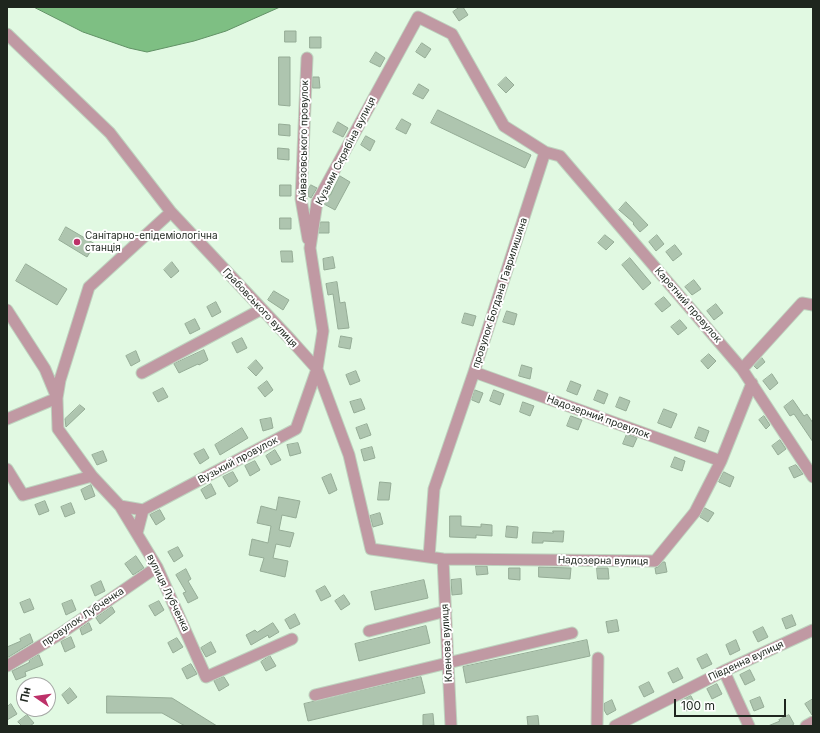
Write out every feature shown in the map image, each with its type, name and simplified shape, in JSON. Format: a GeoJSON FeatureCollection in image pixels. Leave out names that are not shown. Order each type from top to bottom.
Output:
{"type":"FeatureCollection","features":[{"type":"Feature","properties":{"kind":"street","name":"Кузьми Скрябіна вулиця"},"geometry":{"type":"LineString","coordinates":[[371,549],[349,455],[317,369],[323,331],[310,248],[317,202],[418,17],[452,34],[504,126],[545,152]]}},
{"type":"Feature","properties":{"kind":"street","name":"Грабовського вулиця"},"geometry":{"type":"LineString","coordinates":[[7,34],[110,133],[171,212],[317,369]]}},
{"type":"Feature","properties":{"kind":"street","name":"Айвазовського провулок"},"geometry":{"type":"LineString","coordinates":[[307,58],[301,199],[310,248]]}},
{"type":"Feature","properties":{"kind":"street","name":"Каретний провулок"},"geometry":{"type":"LineString","coordinates":[[545,152],[560,156],[742,369],[813,477]]}},
{"type":"Feature","properties":{"kind":"street","name":"провулок Богдана Гаврилишина"},"geometry":{"type":"LineString","coordinates":[[428,557],[434,489],[474,372],[545,152]]}},
{"type":"Feature","properties":{"kind":"street"},"geometry":{"type":"LineString","coordinates":[[57,398],[60,380],[89,287],[171,212]]}},
{"type":"Feature","properties":{"kind":"street"},"geometry":{"type":"LineString","coordinates":[[742,369],[802,303],[813,305]]}},
{"type":"Feature","properties":{"kind":"street"},"geometry":{"type":"LineString","coordinates":[[142,373],[262,309]]}},
{"type":"Feature","properties":{"kind":"street"},"geometry":{"type":"LineString","coordinates":[[7,310],[46,369],[57,398]]}},
{"type":"Feature","properties":{"kind":"street","name":"Вузький провулок"},"geometry":{"type":"LineString","coordinates":[[143,510],[296,429],[317,369]]}},
{"type":"Feature","properties":{"kind":"street","name":"Надозерний провулок"},"geometry":{"type":"LineString","coordinates":[[474,372],[721,461]]}},
{"type":"Feature","properties":{"kind":"street","name":"Надозерна вулиця"},"geometry":{"type":"LineString","coordinates":[[371,549],[443,559],[655,561],[695,512],[721,461],[752,383]]}},
{"type":"Feature","properties":{"kind":"street"},"geometry":{"type":"LineString","coordinates":[[7,419],[57,398]]}},
{"type":"Feature","properties":{"kind":"street","name":"вулиця Лубченка"},"geometry":{"type":"LineString","coordinates":[[57,398],[58,429],[92,476],[120,506],[137,533],[157,567],[206,677],[292,639]]}},
{"type":"Feature","properties":{"kind":"street"},"geometry":{"type":"LineString","coordinates":[[7,469],[23,495],[92,476]]}},
{"type":"Feature","properties":{"kind":"street"},"geometry":{"type":"LineString","coordinates":[[120,506],[143,510],[137,533]]}},
{"type":"Feature","properties":{"kind":"street","name":"Кленова вулиця"},"geometry":{"type":"LineString","coordinates":[[443,559],[451,726]]}},
{"type":"Feature","properties":{"kind":"street","name":"провулок Лубченка"},"geometry":{"type":"LineString","coordinates":[[7,666],[60,634],[157,567]]}},
{"type":"Feature","properties":{"kind":"street"},"geometry":{"type":"LineString","coordinates":[[368,631],[446,611]]}},
{"type":"Feature","properties":{"kind":"street","name":"Південна вулиця"},"geometry":{"type":"LineString","coordinates":[[615,726],[724,671],[813,630]]}},
{"type":"Feature","properties":{"kind":"street"},"geometry":{"type":"LineString","coordinates":[[315,695],[572,633]]}},
{"type":"Feature","properties":{"kind":"street"},"geometry":{"type":"LineString","coordinates":[[597,726],[598,658]]}},
{"type":"Feature","properties":{"kind":"street"},"geometry":{"type":"LineString","coordinates":[[724,671],[749,726]]}},
{"type":"Feature","properties":{"kind":"street"},"geometry":{"type":"LineString","coordinates":[[806,726],[813,722]]}},
{"type":"Feature","properties":{"kind":"shaded area"},"geometry":{"type":"Polygon","coordinates":[[[34,7],[280,7],[226,31],[194,41],[147,52],[129,48],[83,32],[34,7]]]}},
{"type":"Feature","properties":{"kind":"building"},"geometry":{"type":"Polygon","coordinates":[[[460,7],[463,7],[468,15],[459,21],[453,12],[460,7]]]}},
{"type":"Feature","properties":{"kind":"building"},"geometry":{"type":"Polygon","coordinates":[[[285,31],[296,31],[296,42],[285,42],[285,31]]]}},
{"type":"Feature","properties":{"kind":"building"},"geometry":{"type":"Polygon","coordinates":[[[310,37],[321,37],[321,48],[310,48],[310,37]]]}},
{"type":"Feature","properties":{"kind":"building"},"geometry":{"type":"Polygon","coordinates":[[[422,43],[431,49],[425,58],[416,52],[422,43]]]}},
{"type":"Feature","properties":{"kind":"building"},"geometry":{"type":"Polygon","coordinates":[[[376,52],[385,58],[380,67],[370,62],[376,52]]]}},
{"type":"Feature","properties":{"kind":"building"},"geometry":{"type":"Polygon","coordinates":[[[279,57],[290,57],[290,106],[279,105],[279,57]]]}},
{"type":"Feature","properties":{"kind":"building"},"geometry":{"type":"Polygon","coordinates":[[[313,77],[319,77],[320,88],[313,88],[313,77]]]}},
{"type":"Feature","properties":{"kind":"building"},"geometry":{"type":"Polygon","coordinates":[[[506,77],[514,85],[506,93],[498,85],[506,77]]]}},
{"type":"Feature","properties":{"kind":"building"},"geometry":{"type":"Polygon","coordinates":[[[419,84],[429,90],[423,99],[413,94],[419,84]]]}},
{"type":"Feature","properties":{"kind":"building"},"geometry":{"type":"Polygon","coordinates":[[[438,110],[531,155],[525,168],[431,123],[438,110]]]}},
{"type":"Feature","properties":{"kind":"building"},"geometry":{"type":"Polygon","coordinates":[[[402,119],[411,124],[406,134],[396,129],[402,119]]]}},
{"type":"Feature","properties":{"kind":"building"},"geometry":{"type":"Polygon","coordinates":[[[338,122],[348,128],[343,137],[333,132],[338,122]]]}},
{"type":"Feature","properties":{"kind":"building"},"geometry":{"type":"Polygon","coordinates":[[[279,124],[290,125],[290,136],[279,135],[279,124]]]}},
{"type":"Feature","properties":{"kind":"building"},"geometry":{"type":"Polygon","coordinates":[[[366,136],[375,141],[370,151],[361,145],[366,136]]]}},
{"type":"Feature","properties":{"kind":"building"},"geometry":{"type":"Polygon","coordinates":[[[278,148],[289,149],[289,160],[278,159],[278,148]]]}},
{"type":"Feature","properties":{"kind":"building"},"geometry":{"type":"Polygon","coordinates":[[[340,176],[350,182],[335,210],[324,204],[340,176]]]}},
{"type":"Feature","properties":{"kind":"building"},"geometry":{"type":"Polygon","coordinates":[[[280,185],[291,185],[291,196],[280,196],[280,185]]]}},
{"type":"Feature","properties":{"kind":"building"},"geometry":{"type":"Polygon","coordinates":[[[311,185],[317,188],[311,198],[308,196],[308,190],[311,185]]]}},
{"type":"Feature","properties":{"kind":"building"},"geometry":{"type":"Polygon","coordinates":[[[626,202],[648,225],[640,232],[633,224],[634,223],[619,210],[626,202]]]}},
{"type":"Feature","properties":{"kind":"building"},"geometry":{"type":"Polygon","coordinates":[[[280,218],[291,218],[291,229],[280,229],[280,218]]]}},
{"type":"Feature","properties":{"kind":"building"},"geometry":{"type":"Polygon","coordinates":[[[321,222],[329,222],[329,233],[319,233],[321,222]]]}},
{"type":"Feature","properties":{"kind":"building","name":"Санітарно-епідеміологічна станція"},"geometry":{"type":"Polygon","coordinates":[[[66,227],[95,244],[87,257],[59,240],[66,227]]]}},
{"type":"Feature","properties":{"kind":"building"},"geometry":{"type":"Polygon","coordinates":[[[605,235],[614,242],[606,250],[598,243],[605,235]]]}},
{"type":"Feature","properties":{"kind":"building"},"geometry":{"type":"Polygon","coordinates":[[[657,235],[664,244],[656,251],[649,242],[657,235]]]}},
{"type":"Feature","properties":{"kind":"building"},"geometry":{"type":"Polygon","coordinates":[[[675,245],[682,254],[673,261],[666,252],[675,245]]]}},
{"type":"Feature","properties":{"kind":"building"},"geometry":{"type":"Polygon","coordinates":[[[281,251],[292,251],[293,262],[282,262],[281,251]]]}},
{"type":"Feature","properties":{"kind":"building"},"geometry":{"type":"Polygon","coordinates":[[[333,257],[335,268],[324,270],[323,259],[333,257]]]}},
{"type":"Feature","properties":{"kind":"building"},"geometry":{"type":"Polygon","coordinates":[[[630,258],[651,283],[643,290],[622,265],[630,258]]]}},
{"type":"Feature","properties":{"kind":"building"},"geometry":{"type":"Polygon","coordinates":[[[172,262],[179,271],[171,278],[164,270],[172,262]]]}},
{"type":"Feature","properties":{"kind":"building"},"geometry":{"type":"Polygon","coordinates":[[[26,264],[67,289],[57,305],[16,281],[26,264]]]}},
{"type":"Feature","properties":{"kind":"building"},"geometry":{"type":"Polygon","coordinates":[[[694,280],[701,289],[692,295],[685,287],[694,280]]]}},
{"type":"Feature","properties":{"kind":"building"},"geometry":{"type":"Polygon","coordinates":[[[337,282],[340,303],[345,302],[349,328],[338,329],[333,294],[328,295],[326,284],[337,282]]]}},
{"type":"Feature","properties":{"kind":"building"},"geometry":{"type":"Polygon","coordinates":[[[274,291],[289,300],[283,310],[268,300],[274,291]]]}},
{"type":"Feature","properties":{"kind":"building"},"geometry":{"type":"Polygon","coordinates":[[[664,297],[671,305],[662,312],[655,304],[664,297]]]}},
{"type":"Feature","properties":{"kind":"building"},"geometry":{"type":"Polygon","coordinates":[[[216,302],[221,312],[212,317],[207,307],[216,302]]]}},
{"type":"Feature","properties":{"kind":"building"},"geometry":{"type":"Polygon","coordinates":[[[716,304],[723,313],[714,320],[707,311],[716,304]]]}},
{"type":"Feature","properties":{"kind":"building"},"geometry":{"type":"Polygon","coordinates":[[[507,311],[517,314],[514,325],[503,322],[507,311]]]}},
{"type":"Feature","properties":{"kind":"building"},"geometry":{"type":"Polygon","coordinates":[[[465,313],[476,316],[473,326],[462,323],[465,313]]]}},
{"type":"Feature","properties":{"kind":"building"},"geometry":{"type":"Polygon","coordinates":[[[195,319],[200,329],[190,334],[185,324],[195,319]]]}},
{"type":"Feature","properties":{"kind":"building"},"geometry":{"type":"Polygon","coordinates":[[[680,320],[687,328],[678,335],[671,327],[680,320]]]}},
{"type":"Feature","properties":{"kind":"building"},"geometry":{"type":"Polygon","coordinates":[[[341,336],[352,338],[350,349],[339,347],[341,336]]]}},
{"type":"Feature","properties":{"kind":"building"},"geometry":{"type":"Polygon","coordinates":[[[242,338],[247,348],[237,353],[232,343],[242,338]]]}},
{"type":"Feature","properties":{"kind":"building"},"geometry":{"type":"Polygon","coordinates":[[[204,350],[208,360],[179,373],[174,364],[204,350]]]}},
{"type":"Feature","properties":{"kind":"building"},"geometry":{"type":"Polygon","coordinates":[[[136,351],[140,361],[131,366],[126,356],[136,351]]]}},
{"type":"Feature","properties":{"kind":"building"},"geometry":{"type":"Polygon","coordinates":[[[709,354],[716,361],[708,369],[701,361],[709,354]]]}},
{"type":"Feature","properties":{"kind":"building"},"geometry":{"type":"Polygon","coordinates":[[[762,358],[765,362],[757,369],[754,366],[762,358]]]}},
{"type":"Feature","properties":{"kind":"building"},"geometry":{"type":"Polygon","coordinates":[[[256,360],[263,368],[256,376],[248,368],[256,360]]]}},
{"type":"Feature","properties":{"kind":"building"},"geometry":{"type":"Polygon","coordinates":[[[522,365],[532,368],[530,379],[519,376],[522,365]]]}},
{"type":"Feature","properties":{"kind":"building"},"geometry":{"type":"Polygon","coordinates":[[[356,371],[360,381],[350,385],[346,375],[356,371]]]}},
{"type":"Feature","properties":{"kind":"building"},"geometry":{"type":"Polygon","coordinates":[[[772,374],[778,383],[770,390],[763,381],[772,374]]]}},
{"type":"Feature","properties":{"kind":"building"},"geometry":{"type":"Polygon","coordinates":[[[267,381],[273,390],[265,397],[258,388],[267,381]]]}},
{"type":"Feature","properties":{"kind":"building"},"geometry":{"type":"Polygon","coordinates":[[[571,381],[581,385],[577,395],[567,391],[571,381]]]}},
{"type":"Feature","properties":{"kind":"building"},"geometry":{"type":"Polygon","coordinates":[[[163,388],[168,397],[158,402],[153,393],[163,388]]]}},
{"type":"Feature","properties":{"kind":"building"},"geometry":{"type":"Polygon","coordinates":[[[475,390],[483,393],[479,403],[472,400],[475,390]]]}},
{"type":"Feature","properties":{"kind":"building"},"geometry":{"type":"Polygon","coordinates":[[[494,390],[504,394],[500,405],[490,401],[494,390]]]}},
{"type":"Feature","properties":{"kind":"building"},"geometry":{"type":"Polygon","coordinates":[[[598,390],[608,394],[604,404],[594,400],[598,390]]]}},
{"type":"Feature","properties":{"kind":"building"},"geometry":{"type":"Polygon","coordinates":[[[620,397],[630,401],[626,411],[616,407],[620,397]]]}},
{"type":"Feature","properties":{"kind":"building"},"geometry":{"type":"Polygon","coordinates":[[[361,399],[365,409],[354,413],[350,402],[361,399]]]}},
{"type":"Feature","properties":{"kind":"building"},"geometry":{"type":"Polygon","coordinates":[[[793,400],[804,416],[807,414],[813,423],[813,442],[794,414],[790,416],[784,407],[793,400]]]}},
{"type":"Feature","properties":{"kind":"building"},"geometry":{"type":"Polygon","coordinates":[[[523,402],[534,406],[530,416],[520,412],[523,402]]]}},
{"type":"Feature","properties":{"kind":"building"},"geometry":{"type":"Polygon","coordinates":[[[80,405],[85,409],[66,427],[65,419],[80,405]]]}},
{"type":"Feature","properties":{"kind":"building"},"geometry":{"type":"Polygon","coordinates":[[[664,409],[677,414],[671,428],[658,423],[664,409]]]}},
{"type":"Feature","properties":{"kind":"building"},"geometry":{"type":"Polygon","coordinates":[[[571,416],[582,420],[578,430],[567,426],[571,416]]]}},
{"type":"Feature","properties":{"kind":"building"},"geometry":{"type":"Polygon","coordinates":[[[764,416],[770,425],[766,429],[759,420],[764,416]]]}},
{"type":"Feature","properties":{"kind":"building"},"geometry":{"type":"Polygon","coordinates":[[[271,418],[273,428],[263,431],[260,420],[271,418]]]}},
{"type":"Feature","properties":{"kind":"building"},"geometry":{"type":"Polygon","coordinates":[[[367,424],[371,435],[360,439],[356,428],[367,424]]]}},
{"type":"Feature","properties":{"kind":"building"},"geometry":{"type":"Polygon","coordinates":[[[699,427],[709,431],[705,442],[695,438],[699,427]]]}},
{"type":"Feature","properties":{"kind":"building"},"geometry":{"type":"Polygon","coordinates":[[[242,428],[248,438],[220,455],[215,445],[242,428]]]}},
{"type":"Feature","properties":{"kind":"building"},"geometry":{"type":"Polygon","coordinates":[[[627,434],[637,438],[633,447],[623,444],[627,434]]]}},
{"type":"Feature","properties":{"kind":"building"},"geometry":{"type":"Polygon","coordinates":[[[780,440],[786,449],[778,455],[772,446],[780,440]]]}},
{"type":"Feature","properties":{"kind":"building"},"geometry":{"type":"Polygon","coordinates":[[[298,443],[301,453],[290,456],[287,445],[298,443]]]}},
{"type":"Feature","properties":{"kind":"building"},"geometry":{"type":"Polygon","coordinates":[[[372,447],[375,458],[364,461],[361,450],[372,447]]]}},
{"type":"Feature","properties":{"kind":"building"},"geometry":{"type":"Polygon","coordinates":[[[204,449],[209,458],[200,464],[194,454],[204,449]]]}},
{"type":"Feature","properties":{"kind":"building"},"geometry":{"type":"Polygon","coordinates":[[[275,450],[281,460],[271,465],[266,456],[275,450]]]}},
{"type":"Feature","properties":{"kind":"building"},"geometry":{"type":"Polygon","coordinates":[[[103,451],[107,461],[97,465],[92,455],[103,451]]]}},
{"type":"Feature","properties":{"kind":"building"},"geometry":{"type":"Polygon","coordinates":[[[675,457],[685,461],[682,471],[671,467],[675,457]]]}},
{"type":"Feature","properties":{"kind":"building"},"geometry":{"type":"Polygon","coordinates":[[[255,461],[260,470],[250,476],[245,466],[255,461]]]}},
{"type":"Feature","properties":{"kind":"building"},"geometry":{"type":"Polygon","coordinates":[[[796,465],[803,474],[794,478],[789,468],[796,465]]]}},
{"type":"Feature","properties":{"kind":"building"},"geometry":{"type":"Polygon","coordinates":[[[233,472],[238,481],[229,487],[223,477],[233,472]]]}},
{"type":"Feature","properties":{"kind":"building"},"geometry":{"type":"Polygon","coordinates":[[[724,472],[734,477],[730,487],[719,482],[724,472]]]}},
{"type":"Feature","properties":{"kind":"building"},"geometry":{"type":"Polygon","coordinates":[[[331,474],[337,490],[329,494],[322,478],[331,474]]]}},
{"type":"Feature","properties":{"kind":"building"},"geometry":{"type":"Polygon","coordinates":[[[380,482],[391,483],[389,500],[378,500],[380,482]]]}},
{"type":"Feature","properties":{"kind":"building"},"geometry":{"type":"Polygon","coordinates":[[[211,484],[216,494],[206,499],[201,490],[211,484]]]}},
{"type":"Feature","properties":{"kind":"building"},"geometry":{"type":"Polygon","coordinates":[[[91,485],[95,496],[85,500],[81,490],[91,485]]]}},
{"type":"Feature","properties":{"kind":"building"},"geometry":{"type":"Polygon","coordinates":[[[279,497],[300,501],[296,518],[282,515],[279,530],[294,533],[290,547],[276,544],[273,558],[288,561],[285,577],[260,571],[264,558],[249,555],[252,539],[268,543],[271,526],[257,523],[261,506],[276,510],[279,497]]]}},
{"type":"Feature","properties":{"kind":"building"},"geometry":{"type":"Polygon","coordinates":[[[45,501],[49,511],[39,515],[35,505],[45,501]]]}},
{"type":"Feature","properties":{"kind":"building"},"geometry":{"type":"Polygon","coordinates":[[[71,503],[75,513],[65,517],[61,507],[71,503]]]}},
{"type":"Feature","properties":{"kind":"building"},"geometry":{"type":"Polygon","coordinates":[[[705,508],[714,513],[708,522],[700,517],[705,508]]]}},
{"type":"Feature","properties":{"kind":"building"},"geometry":{"type":"Polygon","coordinates":[[[160,510],[165,519],[156,525],[150,515],[160,510]]]}},
{"type":"Feature","properties":{"kind":"building"},"geometry":{"type":"Polygon","coordinates":[[[380,513],[383,524],[373,527],[370,516],[380,513]]]}},
{"type":"Feature","properties":{"kind":"building"},"geometry":{"type":"Polygon","coordinates":[[[450,516],[461,516],[461,526],[481,527],[481,524],[492,525],[492,536],[476,535],[476,538],[450,537],[450,516]]]}},
{"type":"Feature","properties":{"kind":"building"},"geometry":{"type":"Polygon","coordinates":[[[507,526],[518,527],[517,538],[506,537],[507,526]]]}},
{"type":"Feature","properties":{"kind":"building"},"geometry":{"type":"Polygon","coordinates":[[[553,531],[564,531],[563,542],[543,541],[543,543],[532,543],[533,532],[553,533],[553,531]]]}},
{"type":"Feature","properties":{"kind":"building"},"geometry":{"type":"Polygon","coordinates":[[[178,547],[183,556],[174,562],[168,552],[178,547]]]}},
{"type":"Feature","properties":{"kind":"building"},"geometry":{"type":"Polygon","coordinates":[[[136,556],[144,568],[133,575],[125,564],[136,556]]]}},
{"type":"Feature","properties":{"kind":"building"},"geometry":{"type":"Polygon","coordinates":[[[665,562],[667,572],[656,574],[655,568],[665,562]]]}},
{"type":"Feature","properties":{"kind":"building"},"geometry":{"type":"Polygon","coordinates":[[[476,566],[487,566],[488,574],[477,575],[476,566]]]}},
{"type":"Feature","properties":{"kind":"building"},"geometry":{"type":"Polygon","coordinates":[[[539,567],[571,568],[570,579],[539,577],[539,567]]]}},
{"type":"Feature","properties":{"kind":"building"},"geometry":{"type":"Polygon","coordinates":[[[509,568],[520,568],[520,580],[509,579],[509,568]]]}},
{"type":"Feature","properties":{"kind":"building"},"geometry":{"type":"Polygon","coordinates":[[[597,568],[608,568],[609,579],[598,579],[597,568]]]}},
{"type":"Feature","properties":{"kind":"building"},"geometry":{"type":"Polygon","coordinates":[[[186,569],[191,579],[188,581],[198,598],[188,603],[183,593],[186,592],[176,575],[186,569]]]}},
{"type":"Feature","properties":{"kind":"building"},"geometry":{"type":"Polygon","coordinates":[[[461,579],[462,594],[452,595],[451,580],[461,579]]]}},
{"type":"Feature","properties":{"kind":"building"},"geometry":{"type":"Polygon","coordinates":[[[424,580],[428,598],[375,610],[371,592],[424,580]]]}},
{"type":"Feature","properties":{"kind":"building"},"geometry":{"type":"Polygon","coordinates":[[[101,581],[105,591],[95,596],[91,586],[101,581]]]}},
{"type":"Feature","properties":{"kind":"building"},"geometry":{"type":"Polygon","coordinates":[[[325,586],[331,596],[321,601],[316,591],[325,586]]]}},
{"type":"Feature","properties":{"kind":"building"},"geometry":{"type":"Polygon","coordinates":[[[344,595],[350,604],[341,610],[335,601],[344,595]]]}},
{"type":"Feature","properties":{"kind":"building"},"geometry":{"type":"Polygon","coordinates":[[[30,599],[34,609],[24,613],[20,603],[30,599]]]}},
{"type":"Feature","properties":{"kind":"building"},"geometry":{"type":"Polygon","coordinates":[[[72,600],[76,610],[66,615],[62,604],[72,600]]]}},
{"type":"Feature","properties":{"kind":"building"},"geometry":{"type":"Polygon","coordinates":[[[159,601],[164,610],[155,616],[149,606],[159,601]]]}},
{"type":"Feature","properties":{"kind":"building"},"geometry":{"type":"Polygon","coordinates":[[[112,607],[115,612],[100,624],[96,618],[112,607]]]}},
{"type":"Feature","properties":{"kind":"building"},"geometry":{"type":"Polygon","coordinates":[[[295,614],[300,624],[290,629],[285,620],[295,614]]]}},
{"type":"Feature","properties":{"kind":"building"},"geometry":{"type":"Polygon","coordinates":[[[792,615],[796,625],[786,629],[782,619],[792,615]]]}},
{"type":"Feature","properties":{"kind":"building"},"geometry":{"type":"Polygon","coordinates":[[[617,620],[619,631],[608,633],[606,622],[617,620]]]}},
{"type":"Feature","properties":{"kind":"building"},"geometry":{"type":"Polygon","coordinates":[[[89,623],[92,630],[82,635],[80,629],[89,623]]]}},
{"type":"Feature","properties":{"kind":"building"},"geometry":{"type":"Polygon","coordinates":[[[273,623],[279,632],[269,638],[268,635],[251,645],[246,635],[255,630],[257,632],[273,623]]]}},
{"type":"Feature","properties":{"kind":"building"},"geometry":{"type":"Polygon","coordinates":[[[426,626],[430,643],[359,661],[355,644],[426,626]]]}},
{"type":"Feature","properties":{"kind":"building"},"geometry":{"type":"Polygon","coordinates":[[[763,627],[768,637],[758,642],[753,632],[763,627]]]}},
{"type":"Feature","properties":{"kind":"building"},"geometry":{"type":"Polygon","coordinates":[[[30,634],[33,642],[7,658],[7,647],[21,641],[20,639],[30,634]]]}},
{"type":"Feature","properties":{"kind":"building"},"geometry":{"type":"Polygon","coordinates":[[[71,637],[75,647],[65,652],[61,642],[71,637]]]}},
{"type":"Feature","properties":{"kind":"building"},"geometry":{"type":"Polygon","coordinates":[[[177,638],[183,647],[173,653],[168,643],[177,638]]]}},
{"type":"Feature","properties":{"kind":"building"},"geometry":{"type":"Polygon","coordinates":[[[587,640],[590,656],[466,683],[463,667],[587,640]]]}},
{"type":"Feature","properties":{"kind":"building"},"geometry":{"type":"Polygon","coordinates":[[[736,640],[740,650],[730,655],[726,645],[736,640]]]}},
{"type":"Feature","properties":{"kind":"building"},"geometry":{"type":"Polygon","coordinates":[[[211,642],[216,652],[206,657],[201,648],[211,642]]]}},
{"type":"Feature","properties":{"kind":"building"},"geometry":{"type":"Polygon","coordinates":[[[707,654],[712,664],[702,669],[697,659],[707,654]]]}},
{"type":"Feature","properties":{"kind":"building"},"geometry":{"type":"Polygon","coordinates":[[[39,655],[43,665],[25,672],[26,676],[16,677],[16,680],[12,671],[30,662],[29,661],[39,655]]]}},
{"type":"Feature","properties":{"kind":"building"},"geometry":{"type":"Polygon","coordinates":[[[270,656],[276,666],[266,671],[261,662],[270,656]]]}},
{"type":"Feature","properties":{"kind":"building"},"geometry":{"type":"Polygon","coordinates":[[[191,664],[197,674],[187,679],[182,669],[191,664]]]}},
{"type":"Feature","properties":{"kind":"building"},"geometry":{"type":"Polygon","coordinates":[[[678,668],[683,678],[673,683],[668,673],[678,668]]]}},
{"type":"Feature","properties":{"kind":"building"},"geometry":{"type":"Polygon","coordinates":[[[750,670],[755,680],[745,685],[740,675],[750,670]]]}},
{"type":"Feature","properties":{"kind":"building"},"geometry":{"type":"Polygon","coordinates":[[[224,677],[229,685],[219,691],[214,681],[224,677]]]}},
{"type":"Feature","properties":{"kind":"building"},"geometry":{"type":"Polygon","coordinates":[[[421,677],[425,693],[308,721],[304,704],[421,677]]]}},
{"type":"Feature","properties":{"kind":"building"},"geometry":{"type":"Polygon","coordinates":[[[649,682],[654,692],[644,697],[639,687],[649,682]]]}},
{"type":"Feature","properties":{"kind":"building"},"geometry":{"type":"Polygon","coordinates":[[[717,684],[722,694],[712,699],[707,689],[717,684]]]}},
{"type":"Feature","properties":{"kind":"building"},"geometry":{"type":"Polygon","coordinates":[[[70,688],[77,697],[68,704],[62,695],[70,688]]]}},
{"type":"Feature","properties":{"kind":"building"},"geometry":{"type":"Polygon","coordinates":[[[107,696],[172,698],[217,726],[185,726],[162,713],[107,713],[107,696]]]}},
{"type":"Feature","properties":{"kind":"building"},"geometry":{"type":"Polygon","coordinates":[[[691,696],[696,706],[686,711],[681,701],[691,696]]]}},
{"type":"Feature","properties":{"kind":"building"},"geometry":{"type":"Polygon","coordinates":[[[760,697],[764,707],[754,711],[750,701],[760,697]]]}},
{"type":"Feature","properties":{"kind":"building"},"geometry":{"type":"Polygon","coordinates":[[[813,699],[813,715],[812,715],[805,704],[813,699]]]}},
{"type":"Feature","properties":{"kind":"building"},"geometry":{"type":"Polygon","coordinates":[[[612,700],[616,710],[607,715],[604,710],[604,704],[612,700]]]}},
{"type":"Feature","properties":{"kind":"building"},"geometry":{"type":"Polygon","coordinates":[[[11,704],[16,715],[7,720],[7,707],[11,704]]]}},
{"type":"Feature","properties":{"kind":"building"},"geometry":{"type":"Polygon","coordinates":[[[433,714],[434,725],[423,726],[423,715],[433,714]]]}},
{"type":"Feature","properties":{"kind":"building"},"geometry":{"type":"Polygon","coordinates":[[[789,715],[794,724],[791,726],[768,726],[780,721],[779,720],[789,715]]]}},
{"type":"Feature","properties":{"kind":"building"},"geometry":{"type":"Polygon","coordinates":[[[538,716],[539,726],[528,726],[527,717],[538,716]]]}},
{"type":"Feature","properties":{"kind":"building"},"geometry":{"type":"Polygon","coordinates":[[[24,717],[29,717],[34,723],[30,726],[22,726],[18,722],[24,717]]]}},
{"type":"Feature","properties":{"kind":"place","name":"Санітарно-епідеміологічна станція"},"geometry":{"type":"Point","coordinates":[77,242]}}]}
